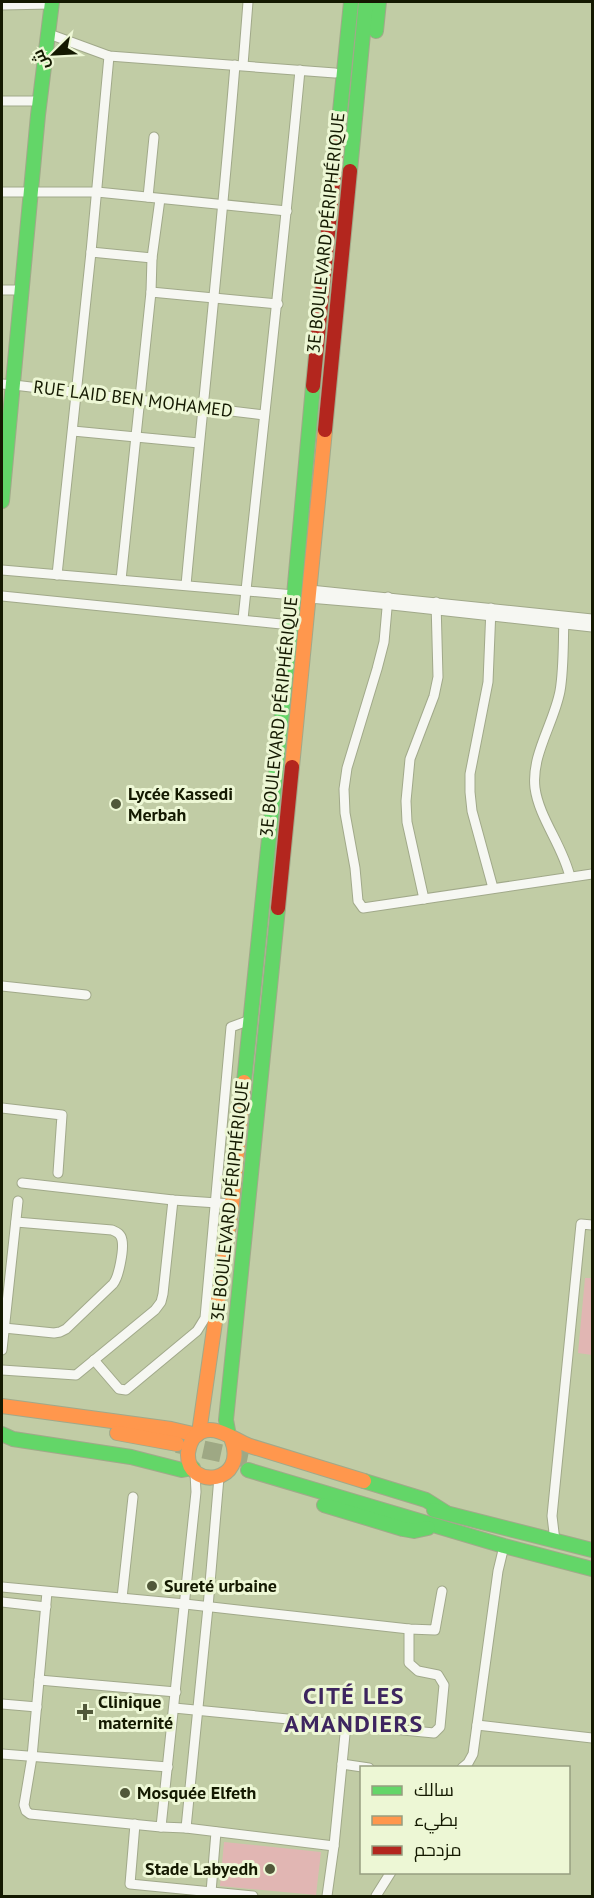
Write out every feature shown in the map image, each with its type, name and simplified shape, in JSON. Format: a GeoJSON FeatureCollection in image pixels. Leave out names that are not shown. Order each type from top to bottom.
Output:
{"type":"FeatureCollection","features":[{"type":"Feature","properties":{"kind":"main road"},"geometry":{"type":"LineString","coordinates":[[340,2],[333,63],[340,101]]}},
{"type":"Feature","properties":{"kind":"main road"},"geometry":{"type":"LineString","coordinates":[[198,1434],[232,1204],[351,2]]}},
{"type":"Feature","properties":{"kind":"main road","name":"3E BOULEVARD PÉRIPHÉRIQUE"},"geometry":{"type":"LineString","coordinates":[[238,1470],[230,1470],[236,1460],[236,1448],[230,1437],[226,1420],[307,627],[366,2]]}},
{"type":"Feature","properties":{"kind":"main road"},"geometry":{"type":"LineString","coordinates":[[357,104],[372,76],[379,2]]}},
{"type":"Feature","properties":{"kind":"main road"},"geometry":{"type":"LineString","coordinates":[[2,501],[8,384],[22,290],[39,101],[52,3]]}},
{"type":"Feature","properties":{"kind":"main road"},"geometry":{"type":"LineString","coordinates":[[302,514],[317,515]]}},
{"type":"Feature","properties":{"kind":"main road"},"geometry":{"type":"LineString","coordinates":[[294,595],[310,595]]}},
{"type":"Feature","properties":{"kind":"main road"},"geometry":{"type":"LineString","coordinates":[[291,625],[307,627]]}},
{"type":"Feature","properties":{"kind":"main road"},"geometry":{"type":"LineString","coordinates":[[171,1429],[190,1421],[203,1405]]}},
{"type":"Feature","properties":{"kind":"main road"},"geometry":{"type":"LineString","coordinates":[[2,1407],[17,1407],[198,1434]]}},
{"type":"Feature","properties":{"kind":"main road"},"geometry":{"type":"LineString","coordinates":[[2,1414],[176,1449],[2,1426]]}},
{"type":"Feature","properties":{"kind":"main road"},"geometry":{"type":"LineString","coordinates":[[226,1420],[233,1433],[238,1470]]}},
{"type":"Feature","properties":{"kind":"main road"},"geometry":{"type":"LineString","coordinates":[[238,1470],[230,1437],[216,1430],[207,1430],[198,1434],[191,1442],[188,1451],[189,1460],[194,1469],[208,1478],[238,1470],[426,1500],[445,1512],[592,1550]]}},
{"type":"Feature","properties":{"kind":"main road"},"geometry":{"type":"LineString","coordinates":[[2,1434],[14,1439],[130,1457],[182,1470],[194,1469]]}},
{"type":"Feature","properties":{"kind":"main road"},"geometry":{"type":"LineString","coordinates":[[238,1470],[592,1569]]}},
{"type":"Feature","properties":{"kind":"street"},"geometry":{"type":"LineString","coordinates":[[186,585],[213,297],[239,65],[249,2]]}},
{"type":"Feature","properties":{"kind":"street"},"geometry":{"type":"LineString","coordinates":[[2,5],[52,3]]}},
{"type":"Feature","properties":{"kind":"street"},"geometry":{"type":"LineString","coordinates":[[49,34],[109,56],[335,73]]}},
{"type":"Feature","properties":{"kind":"street"},"geometry":{"type":"LineString","coordinates":[[57,575],[109,56]]}},
{"type":"Feature","properties":{"kind":"street"},"geometry":{"type":"LineString","coordinates":[[243,619],[278,304],[300,70]]}},
{"type":"Feature","properties":{"kind":"street"},"geometry":{"type":"LineString","coordinates":[[2,101],[39,101]]}},
{"type":"Feature","properties":{"kind":"street"},"geometry":{"type":"LineString","coordinates":[[147,197],[154,137]]}},
{"type":"Feature","properties":{"kind":"street"},"geometry":{"type":"LineString","coordinates":[[2,192],[97,192],[287,211]]}},
{"type":"Feature","properties":{"kind":"street"},"geometry":{"type":"LineString","coordinates":[[121,580],[151,292],[152,258],[160,199]]}},
{"type":"Feature","properties":{"kind":"street"},"geometry":{"type":"LineString","coordinates":[[91,252],[152,258]]}},
{"type":"Feature","properties":{"kind":"street"},"geometry":{"type":"LineString","coordinates":[[2,290],[22,290]]}},
{"type":"Feature","properties":{"kind":"street"},"geometry":{"type":"LineString","coordinates":[[151,292],[278,304]]}},
{"type":"Feature","properties":{"kind":"street","name":"RUE LAID BEN MOHAMED"},"geometry":{"type":"LineString","coordinates":[[8,384],[264,415]]}},
{"type":"Feature","properties":{"kind":"street"},"geometry":{"type":"LineString","coordinates":[[73,431],[199,443]]}},
{"type":"Feature","properties":{"kind":"street"},"geometry":{"type":"LineString","coordinates":[[2,570],[294,595]]}},
{"type":"Feature","properties":{"kind":"street"},"geometry":{"type":"LineString","coordinates":[[310,595],[564,620],[592,627]]}},
{"type":"Feature","properties":{"kind":"street"},"geometry":{"type":"LineString","coordinates":[[2,596],[291,625]]}},
{"type":"Feature","properties":{"kind":"street"},"geometry":{"type":"LineString","coordinates":[[387,601],[384,642],[347,768],[344,789],[345,813],[356,868],[358,901],[363,908],[592,874]]}},
{"type":"Feature","properties":{"kind":"street"},"geometry":{"type":"LineString","coordinates":[[423,900],[407,822],[406,801],[410,759],[434,696],[438,677],[436,606]]}},
{"type":"Feature","properties":{"kind":"street"},"geometry":{"type":"LineString","coordinates":[[491,612],[488,682],[470,774],[470,792],[472,810],[494,888]]}},
{"type":"Feature","properties":{"kind":"street"},"geometry":{"type":"LineString","coordinates":[[564,620],[592,619]]}},
{"type":"Feature","properties":{"kind":"street"},"geometry":{"type":"LineString","coordinates":[[564,620],[560,691],[535,774],[538,803],[563,853],[570,878]]}},
{"type":"Feature","properties":{"kind":"street"},"geometry":{"type":"LineString","coordinates":[[2,986],[86,995]]}},
{"type":"Feature","properties":{"kind":"street"},"geometry":{"type":"LineString","coordinates":[[94,1360],[119,1389],[126,1390],[197,1331],[205,1318],[231,1027],[250,1020]]}},
{"type":"Feature","properties":{"kind":"street"},"geometry":{"type":"LineString","coordinates":[[2,1107],[62,1115],[58,1173]]}},
{"type":"Feature","properties":{"kind":"street"},"geometry":{"type":"LineString","coordinates":[[22,1183],[173,1200],[232,1204]]}},
{"type":"Feature","properties":{"kind":"street"},"geometry":{"type":"LineString","coordinates":[[2,1370],[76,1375],[156,1310],[161,1302],[173,1200]]}},
{"type":"Feature","properties":{"kind":"street"},"geometry":{"type":"LineString","coordinates":[[2,1350],[18,1201]]}},
{"type":"Feature","properties":{"kind":"street"},"geometry":{"type":"LineString","coordinates":[[4,1328],[54,1333],[66,1329],[118,1278],[123,1240],[119,1233],[112,1230],[16,1222]]}},
{"type":"Feature","properties":{"kind":"street"},"geometry":{"type":"LineString","coordinates":[[555,1541],[552,1516],[580,1224],[592,1225]]}},
{"type":"Feature","properties":{"kind":"street"},"geometry":{"type":"LineString","coordinates":[[161,1827],[196,1492],[194,1469]]}},
{"type":"Feature","properties":{"kind":"street"},"geometry":{"type":"LineString","coordinates":[[186,1828],[208,1607],[238,1470]]}},
{"type":"Feature","properties":{"kind":"street"},"geometry":{"type":"LineString","coordinates":[[122,1598],[133,1497]]}},
{"type":"Feature","properties":{"kind":"street"},"geometry":{"type":"LineString","coordinates":[[463,1766],[472,1758],[498,1571],[504,1546]]}},
{"type":"Feature","properties":{"kind":"street"},"geometry":{"type":"LineString","coordinates":[[2,1587],[435,1630],[442,1590]]}},
{"type":"Feature","properties":{"kind":"street"},"geometry":{"type":"LineString","coordinates":[[47,1592],[32,1757],[24,1805],[26,1811],[30,1814],[186,1828],[334,1846]]}},
{"type":"Feature","properties":{"kind":"street"},"geometry":{"type":"LineString","coordinates":[[2,1602],[46,1607]]}},
{"type":"Feature","properties":{"kind":"street"},"geometry":{"type":"LineString","coordinates":[[174,1708],[431,1733],[439,1729],[444,1685],[438,1675],[418,1671],[409,1663],[407,1659],[409,1629]]}},
{"type":"Feature","properties":{"kind":"street"},"geometry":{"type":"LineString","coordinates":[[39,1680],[176,1692]]}},
{"type":"Feature","properties":{"kind":"street"},"geometry":{"type":"LineString","coordinates":[[2,1704],[37,1707]]}},
{"type":"Feature","properties":{"kind":"street"},"geometry":{"type":"LineString","coordinates":[[327,1896],[346,1724]]}},
{"type":"Feature","properties":{"kind":"street"},"geometry":{"type":"LineString","coordinates":[[477,1725],[592,1738]]}},
{"type":"Feature","properties":{"kind":"street"},"geometry":{"type":"LineString","coordinates":[[2,1754],[168,1767]]}},
{"type":"Feature","properties":{"kind":"street"},"geometry":{"type":"LineString","coordinates":[[342,1764],[360,1766]]}},
{"type":"Feature","properties":{"kind":"street"},"geometry":{"type":"LineString","coordinates":[[135,1824],[130,1884],[253,1896]]}},
{"type":"Feature","properties":{"kind":"street"},"geometry":{"type":"LineString","coordinates":[[211,1892],[216,1832]]}},
{"type":"Feature","properties":{"kind":"street"},"geometry":{"type":"LineString","coordinates":[[376,1896],[390,1874]]}},
{"type":"Feature","properties":{"kind":"shaded area"},"geometry":{"type":"Polygon","coordinates":[[[585,1278],[592,1278],[592,1355],[578,1353],[585,1278]]]}},
{"type":"Feature","properties":{"kind":"shaded area","name":"Stade Labyedh"},"geometry":{"type":"Polygon","coordinates":[[[224,1842],[321,1852],[316,1895],[220,1886],[224,1842]]]}},
{"type":"Feature","properties":{"kind":"tunnel"},"geometry":{"type":"LineString","coordinates":[[177,1444],[253,1460]]}},
{"type":"Feature","properties":{"kind":"traffic: fast"},"geometry":{"type":"LineString","coordinates":[[2,501],[38,115],[52,2]]}},
{"type":"Feature","properties":{"kind":"traffic: fast"},"geometry":{"type":"LineString","coordinates":[[338,131],[351,2]]}},
{"type":"Feature","properties":{"kind":"traffic: fast"},"geometry":{"type":"LineString","coordinates":[[350,171],[366,2]]}},
{"type":"Feature","properties":{"kind":"traffic: fast"},"geometry":{"type":"LineString","coordinates":[[376,31],[379,2]]}},
{"type":"Feature","properties":{"kind":"traffic: fast"},"geometry":{"type":"LineString","coordinates":[[244,1082],[313,386]]}},
{"type":"Feature","properties":{"kind":"traffic: fast"},"geometry":{"type":"LineString","coordinates":[[229,1436],[226,1420],[278,908]]}},
{"type":"Feature","properties":{"kind":"traffic: fast"},"geometry":{"type":"LineString","coordinates":[[2,1434],[13,1439],[131,1457],[182,1470],[193,1468]]}},
{"type":"Feature","properties":{"kind":"traffic: fast"},"geometry":{"type":"LineString","coordinates":[[248,1470],[504,1546],[592,1569]]}},
{"type":"Feature","properties":{"kind":"traffic: fast"},"geometry":{"type":"LineString","coordinates":[[364,1481],[426,1500],[445,1512]]}},
{"type":"Feature","properties":{"kind":"traffic: fast"},"geometry":{"type":"LineString","coordinates":[[324,1505],[403,1529],[414,1531],[428,1528]]}},
{"type":"Feature","properties":{"kind":"traffic: fast"},"geometry":{"type":"LineString","coordinates":[[434,1510],[592,1550]]}},
{"type":"Feature","properties":{"kind":"traffic: slow"},"geometry":{"type":"LineString","coordinates":[[292,767],[325,430]]}},
{"type":"Feature","properties":{"kind":"traffic: slow"},"geometry":{"type":"LineString","coordinates":[[199,1433],[232,1204],[244,1082]]}},
{"type":"Feature","properties":{"kind":"traffic: slow"},"geometry":{"type":"LineString","coordinates":[[2,1406],[171,1429],[197,1435]]}},
{"type":"Feature","properties":{"kind":"traffic: slow"},"geometry":{"type":"LineString","coordinates":[[231,1438],[235,1453],[232,1465],[225,1473],[216,1477],[206,1477],[197,1473],[190,1465],[188,1453],[191,1442],[195,1436],[208,1430],[222,1433],[250,1446],[364,1481]]}},
{"type":"Feature","properties":{"kind":"traffic: slow"},"geometry":{"type":"LineString","coordinates":[[117,1433],[177,1444]]}},
{"type":"Feature","properties":{"kind":"traffic: jam"},"geometry":{"type":"LineString","coordinates":[[313,386],[338,131]]}},
{"type":"Feature","properties":{"kind":"traffic: jam"},"geometry":{"type":"LineString","coordinates":[[325,430],[350,171]]}},
{"type":"Feature","properties":{"kind":"traffic: jam"},"geometry":{"type":"LineString","coordinates":[[278,908],[292,767]]}},
{"type":"Feature","properties":{"kind":"place","name":"Lycée Kassedi Merbah"},"geometry":{"type":"Point","coordinates":[116,804]}},
{"type":"Feature","properties":{"kind":"place","name":"Sureté urbaine"},"geometry":{"type":"Point","coordinates":[152,1586]}},
{"type":"Feature","properties":{"kind":"place","name":"Clinique maternité"},"geometry":{"type":"Point","coordinates":[85,1712]}},
{"type":"Feature","properties":{"kind":"place","name":"Mosquée Elfeth"},"geometry":{"type":"Point","coordinates":[125,1793]}},
{"type":"Feature","properties":{"kind":"place","name":"Stade Labyedh"},"geometry":{"type":"Point","coordinates":[270,1869]}},
{"type":"Feature","properties":{"kind":"district","name":"CITÉ LES AMANDIERS"},"geometry":{"type":"Point","coordinates":[354,1710]}}]}
